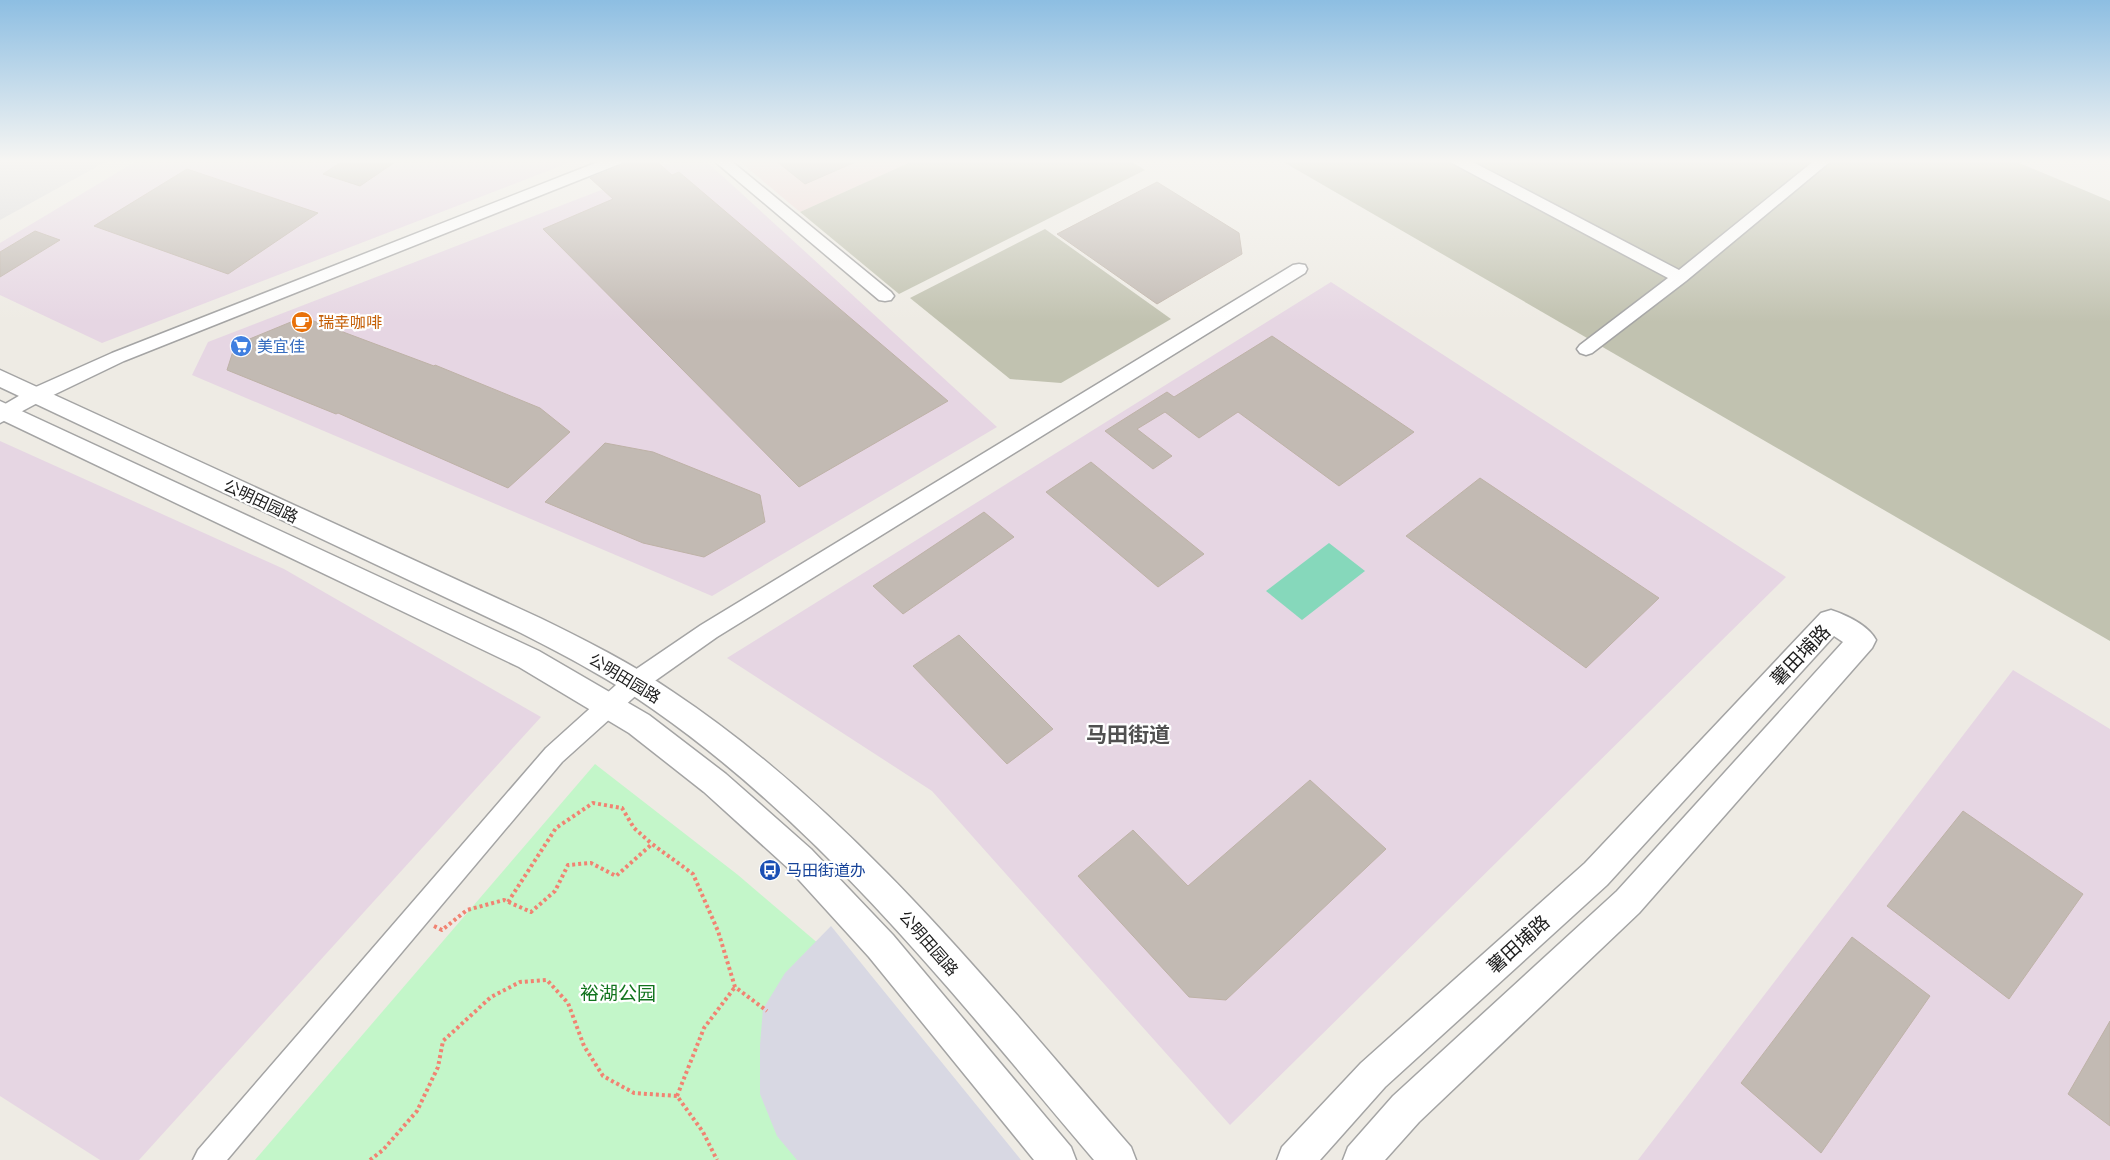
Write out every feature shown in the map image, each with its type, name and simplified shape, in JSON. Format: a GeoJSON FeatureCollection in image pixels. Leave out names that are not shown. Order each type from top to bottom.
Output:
{"type":"FeatureCollection","features":[{"type":"Feature","properties":{"kind":"street"},"geometry":{"type":"LineString","coordinates":[[2,412],[128,353],[480,214]]}},
{"type":"Feature","properties":{"kind":"street"},"geometry":{"type":"LineString","coordinates":[[787,214],[885,296]]}},
{"type":"Feature","properties":{"kind":"street"},"geometry":{"type":"LineString","coordinates":[[1560,214],[1680,277]]}},
{"type":"Feature","properties":{"kind":"street"},"geometry":{"type":"LineString","coordinates":[[1586,349],[1680,277],[1757,214]]}},
{"type":"Feature","properties":{"kind":"street"},"geometry":{"type":"LineString","coordinates":[[208,1160],[554,755],[634,683],[709,630],[1299,269]]}},
{"type":"Feature","properties":{"kind":"street","name":"公明田园路"},"geometry":{"type":"LineString","coordinates":[[0,378],[551,636],[663,700],[741,759],[828,835],[910,920],[1118,1160]]}},
{"type":"Feature","properties":{"kind":"street","name":"公明田园路"},"geometry":{"type":"LineString","coordinates":[[2,412],[529,659],[639,724],[715,783],[800,859],[881,946],[1058,1160]]}},
{"type":"Feature","properties":{"kind":"street","name":"薯田埔路"},"geometry":{"type":"LineString","coordinates":[[1295,1160],[1373,1074],[1596,874],[1831,621],[1862,640],[1628,902],[1406,1109],[1361,1160]]}},
{"type":"Feature","properties":{"kind":"path"},"geometry":{"type":"LineString","coordinates":[[508,902],[556,828],[594,803],[622,808],[634,828],[652,844],[693,874],[718,931],[735,987],[767,1012]]}},
{"type":"Feature","properties":{"kind":"path"},"geometry":{"type":"LineString","coordinates":[[416,916],[442,930],[466,910],[504,900],[532,912],[555,891],[568,865],[591,863],[616,876],[652,844]]}},
{"type":"Feature","properties":{"kind":"path"},"geometry":{"type":"LineString","coordinates":[[370,1160],[384,1150],[417,1111],[438,1067],[443,1041],[491,997],[520,982],[547,980],[568,1003],[584,1046],[603,1076],[634,1093],[677,1096]]}},
{"type":"Feature","properties":{"kind":"path"},"geometry":{"type":"LineString","coordinates":[[677,1096],[704,1028],[735,987]]}},
{"type":"Feature","properties":{"kind":"path"},"geometry":{"type":"LineString","coordinates":[[677,1096],[703,1132],[717,1160]]}},
{"type":"Feature","properties":{"kind":"shaded area"},"geometry":{"type":"Polygon","coordinates":[[[0,214],[11,214],[0,220],[0,214]]]}},
{"type":"Feature","properties":{"kind":"shaded area"},"geometry":{"type":"Polygon","coordinates":[[[48,214],[436,214],[102,343],[0,295],[0,243],[48,214]]]}},
{"type":"Feature","properties":{"kind":"shaded area"},"geometry":{"type":"Polygon","coordinates":[[[539,214],[764,214],[997,427],[712,596],[192,375],[208,342],[539,214]]]}},
{"type":"Feature","properties":{"kind":"shaded area"},"geometry":{"type":"Polygon","coordinates":[[[803,214],[1057,214],[899,294],[803,214]]]}},
{"type":"Feature","properties":{"kind":"shaded area"},"geometry":{"type":"Polygon","coordinates":[[[1373,214],[2110,214],[2110,641],[1373,214]]]}},
{"type":"Feature","properties":{"kind":"shaded area"},"geometry":{"type":"Polygon","coordinates":[[[1045,229],[1171,319],[1061,383],[1010,379],[910,298],[1045,229]]]}},
{"type":"Feature","properties":{"kind":"shaded area"},"geometry":{"type":"Polygon","coordinates":[[[1331,282],[1786,577],[1230,1125],[932,791],[727,658],[1331,282]]]}},
{"type":"Feature","properties":{"kind":"shaded area"},"geometry":{"type":"Polygon","coordinates":[[[0,441],[284,569],[541,717],[139,1160],[100,1160],[0,1096],[0,441]]]}},
{"type":"Feature","properties":{"kind":"shaded area"},"geometry":{"type":"Polygon","coordinates":[[[2013,670],[2110,729],[2110,1160],[1638,1160],[2013,670]]]}},
{"type":"Feature","properties":{"kind":"shaded area"},"geometry":{"type":"Polygon","coordinates":[[[831,926],[1021,1160],[797,1160],[777,1136],[760,1094],[760,1045],[763,1009],[785,973],[831,926]]]}},
{"type":"Feature","properties":{"kind":"green space"},"geometry":{"type":"Polygon","coordinates":[[[1329,543],[1365,571],[1302,620],[1266,591],[1329,543]]]}},
{"type":"Feature","properties":{"kind":"green space","name":"裕湖公园"},"geometry":{"type":"Polygon","coordinates":[[[595,764],[738,875],[847,968],[996,1160],[255,1160],[595,764]]]}},
{"type":"Feature","properties":{"kind":"building"},"geometry":{"type":"Polygon","coordinates":[[[113,214],[316,214],[228,274],[94,226],[113,214]]]}},
{"type":"Feature","properties":{"kind":"building"},"geometry":{"type":"Polygon","coordinates":[[[578,214],[728,214],[948,401],[799,487],[543,229],[578,214]]]}},
{"type":"Feature","properties":{"kind":"building"},"geometry":{"type":"Polygon","coordinates":[[[1095,214],[1209,214],[1239,233],[1242,254],[1157,304],[1057,234],[1095,214]]]}},
{"type":"Feature","properties":{"kind":"building"},"geometry":{"type":"Polygon","coordinates":[[[35,231],[60,240],[0,277],[0,252],[35,231]]]}},
{"type":"Feature","properties":{"kind":"building"},"geometry":{"type":"Polygon","coordinates":[[[303,317],[435,365],[540,408],[570,432],[508,488],[338,413],[336,414],[227,370],[235,345],[303,317]]]}},
{"type":"Feature","properties":{"kind":"building"},"geometry":{"type":"Polygon","coordinates":[[[1272,336],[1414,432],[1339,486],[1238,412],[1199,438],[1165,412],[1137,429],[1172,456],[1153,469],[1105,431],[1167,392],[1174,397],[1272,336]]]}},
{"type":"Feature","properties":{"kind":"building"},"geometry":{"type":"Polygon","coordinates":[[[605,443],[653,452],[760,495],[765,522],[704,557],[643,543],[545,502],[605,443]]]}},
{"type":"Feature","properties":{"kind":"building"},"geometry":{"type":"Polygon","coordinates":[[[1091,462],[1204,554],[1158,587],[1046,492],[1091,462]]]}},
{"type":"Feature","properties":{"kind":"building"},"geometry":{"type":"Polygon","coordinates":[[[1480,478],[1659,598],[1586,668],[1406,536],[1480,478]]]}},
{"type":"Feature","properties":{"kind":"building"},"geometry":{"type":"Polygon","coordinates":[[[984,512],[1014,537],[903,614],[873,586],[984,512]]]}},
{"type":"Feature","properties":{"kind":"building"},"geometry":{"type":"Polygon","coordinates":[[[959,635],[1053,729],[1007,764],[913,666],[959,635]]]}},
{"type":"Feature","properties":{"kind":"building"},"geometry":{"type":"Polygon","coordinates":[[[1310,780],[1386,849],[1226,1000],[1189,997],[1078,876],[1133,830],[1188,886],[1310,780]]]}},
{"type":"Feature","properties":{"kind":"building"},"geometry":{"type":"Polygon","coordinates":[[[1963,811],[2083,894],[2009,999],[1887,906],[1963,811]]]}},
{"type":"Feature","properties":{"kind":"building"},"geometry":{"type":"Polygon","coordinates":[[[1852,937],[1930,996],[1821,1153],[1741,1083],[1852,937]]]}},
{"type":"Feature","properties":{"kind":"building"},"geometry":{"type":"Polygon","coordinates":[[[2110,1021],[2110,1126],[2068,1094],[2110,1021]]]}},
{"type":"Feature","properties":{"kind":"place","name":"瑞幸咖啡"},"geometry":{"type":"Point","coordinates":[302,322]}},
{"type":"Feature","properties":{"kind":"place","name":"美宜佳"},"geometry":{"type":"Point","coordinates":[241,346]}},
{"type":"Feature","properties":{"kind":"place","name":"马田街道办"},"geometry":{"type":"Point","coordinates":[770,870]}},
{"type":"Feature","properties":{"kind":"district","name":"马田街道"},"geometry":{"type":"Point","coordinates":[1128,734]}}]}
